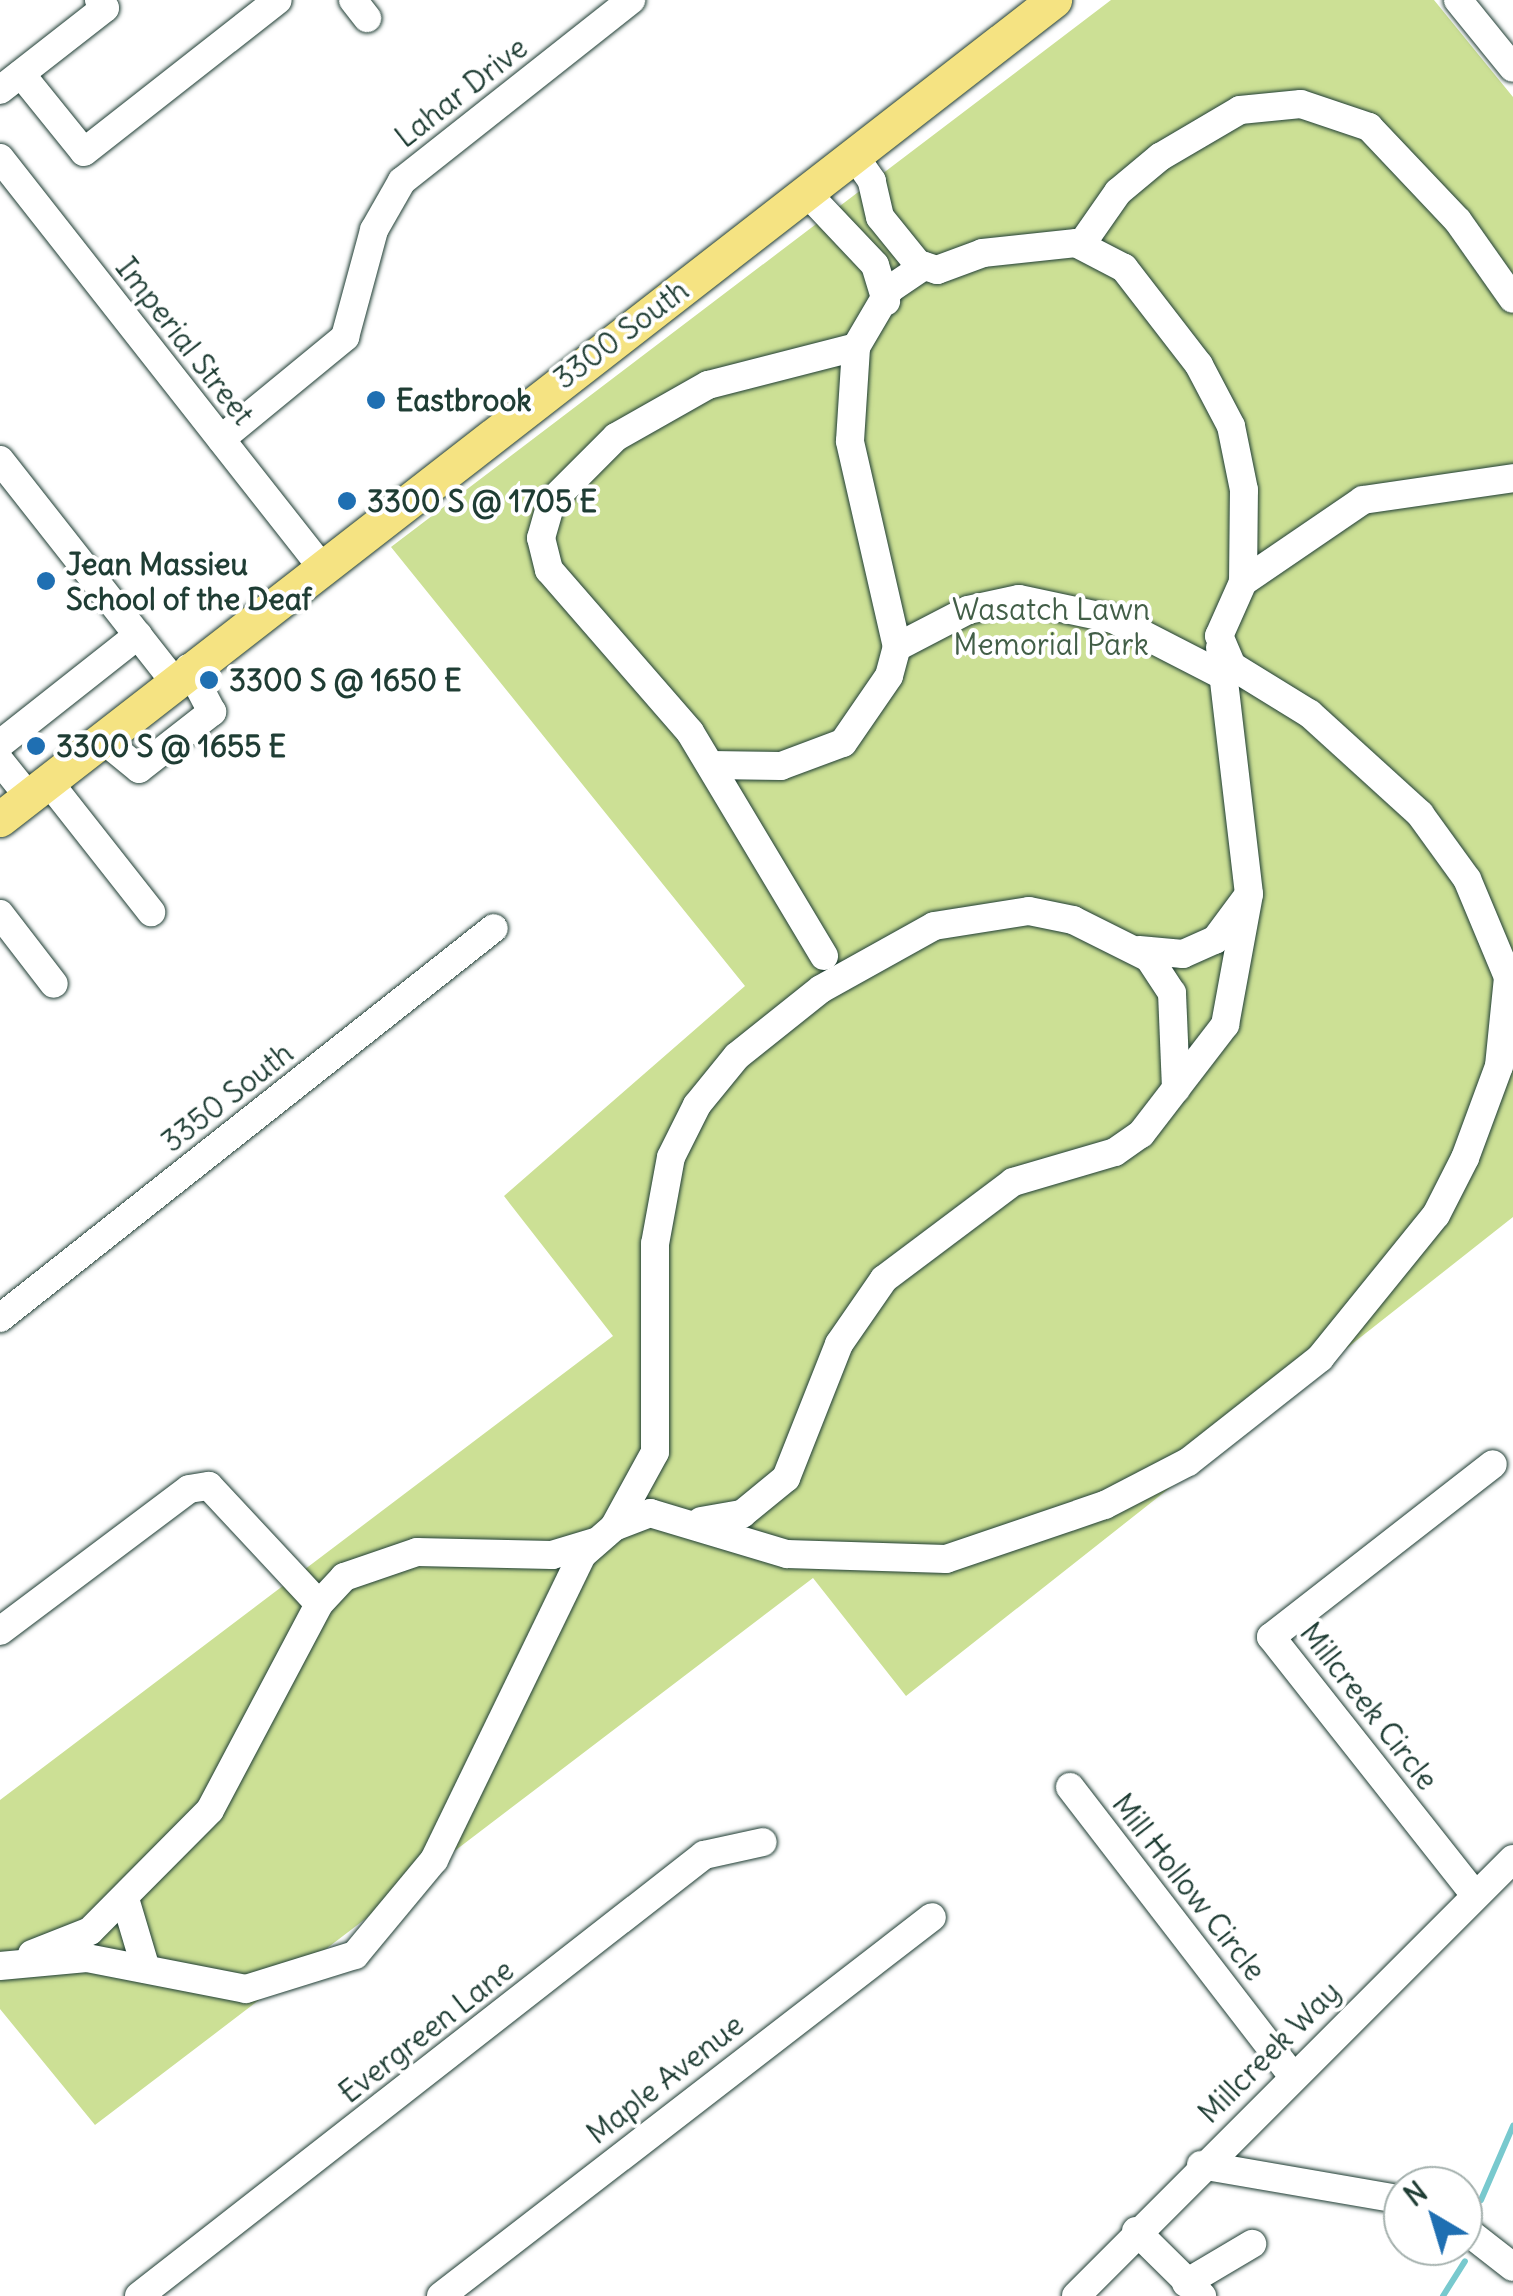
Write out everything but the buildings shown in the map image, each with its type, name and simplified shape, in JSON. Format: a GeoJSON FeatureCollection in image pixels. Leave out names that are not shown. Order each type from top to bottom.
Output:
{"type":"FeatureCollection","features":[{"type":"Feature","properties":{"kind":"main road","name":"3300 South"},"geometry":{"type":"LineString","coordinates":[[0,819],[319,564],[1054,0]]}},
{"type":"Feature","properties":{"kind":"street"},"geometry":{"type":"LineString","coordinates":[[99,0],[105,8],[10,82],[84,152],[278,0]]}},
{"type":"Feature","properties":{"kind":"street","name":"Lahar Drive"},"geometry":{"type":"LineString","coordinates":[[222,439],[345,336],[374,230],[402,181],[631,0]]}},
{"type":"Feature","properties":{"kind":"street"},"geometry":{"type":"LineString","coordinates":[[1458,0],[1513,68]]}},
{"type":"Feature","properties":{"kind":"street"},"geometry":{"type":"LineString","coordinates":[[1080,245],[1118,192],[1160,157],[1240,110],[1302,104],[1369,127],[1458,221],[1513,299]]}},
{"type":"Feature","properties":{"kind":"street"},"geometry":{"type":"LineString","coordinates":[[854,155],[898,246],[924,266]]}},
{"type":"Feature","properties":{"kind":"street","name":"Imperial Street"},"geometry":{"type":"LineString","coordinates":[[0,158],[319,564]]}},
{"type":"Feature","properties":{"kind":"street"},"geometry":{"type":"LineString","coordinates":[[806,192],[875,265],[886,301]]}},
{"type":"Feature","properties":{"kind":"street"},"geometry":{"type":"LineString","coordinates":[[700,1521],[742,1514],[786,1478],[839,1344],[884,1279],[1013,1182],[1115,1152],[1174,1097],[1225,1025],[1249,894],[1219,636],[1243,582],[1244,490],[1231,426],[1170,318],[1124,268],[1080,245],[924,266],[886,301],[856,347],[850,441],[897,647],[872,711],[842,743],[781,766],[711,765]]}},
{"type":"Feature","properties":{"kind":"street"},"geometry":{"type":"LineString","coordinates":[[824,956],[711,765],[626,650],[549,570],[541,538],[552,502],[581,466],[681,397],[856,347]]}},
{"type":"Feature","properties":{"kind":"street"},"geometry":{"type":"LineString","coordinates":[[0,460],[138,635],[182,674],[212,712],[139,770],[101,738]]}},
{"type":"Feature","properties":{"kind":"street"},"geometry":{"type":"LineString","coordinates":[[1243,582],[1363,500],[1513,478]]}},
{"type":"Feature","properties":{"kind":"street"},"geometry":{"type":"LineString","coordinates":[[897,647],[968,610],[1019,599],[1113,618],[1222,675]]}},
{"type":"Feature","properties":{"kind":"street"},"geometry":{"type":"LineString","coordinates":[[0,744],[138,635]]}},
{"type":"Feature","properties":{"kind":"street"},"geometry":{"type":"LineString","coordinates":[[6,1964],[90,1930],[126,1902],[210,1810],[319,1604],[344,1577],[391,1558],[552,1556],[650,1513],[700,1521],[787,1554],[946,1559],[1104,1505],[1188,1462],[1320,1358],[1436,1215],[1490,1104],[1510,975],[1467,879],[1420,814],[1310,714],[1232,666],[1219,636]]}},
{"type":"Feature","properties":{"kind":"street"},"geometry":{"type":"LineString","coordinates":[[0,761],[38,789],[150,912]]}},
{"type":"Feature","properties":{"kind":"street"},"geometry":{"type":"LineString","coordinates":[[1139,950],[1183,954],[1215,940],[1249,894]]}},
{"type":"Feature","properties":{"kind":"street"},"geometry":{"type":"LineString","coordinates":[[6,1964],[87,1958],[246,1989],[279,1984],[355,1955],[382,1931],[434,1860],[582,1555],[607,1534],[654,1452],[655,1244],[666,1172],[696,1105],[738,1056],[821,989],[934,926],[1029,912],[1118,934],[1139,950],[1172,993],[1174,1097]]}},
{"type":"Feature","properties":{"kind":"street"},"geometry":{"type":"LineString","coordinates":[[0,914],[54,984]]}},
{"type":"Feature","properties":{"kind":"street","name":"3350 South"},"geometry":{"type":"LineString","coordinates":[[0,1318],[494,928]]}},
{"type":"Feature","properties":{"kind":"street","name":"Millcreek Circle"},"geometry":{"type":"LineString","coordinates":[[1475,1895],[1271,1637],[1493,1464]]}},
{"type":"Feature","properties":{"kind":"street"},"geometry":{"type":"LineString","coordinates":[[0,1631],[188,1489],[209,1486],[319,1604]]}},
{"type":"Feature","properties":{"kind":"street","name":"Mill Hollow Circle"},"geometry":{"type":"LineString","coordinates":[[1070,1787],[1292,2075]]}},
{"type":"Feature","properties":{"kind":"street","name":"Evergreen Lane"},"geometry":{"type":"LineString","coordinates":[[140,2296],[704,1855],[763,1842]]}},
{"type":"Feature","properties":{"kind":"street","name":"Millcreek Way"},"geometry":{"type":"LineString","coordinates":[[1076,2296],[1201,2165],[1513,1859]]}},
{"type":"Feature","properties":{"kind":"street"},"geometry":{"type":"LineString","coordinates":[[126,1902],[146,1969]]}},
{"type":"Feature","properties":{"kind":"street","name":"Maple Avenue"},"geometry":{"type":"LineString","coordinates":[[441,2296],[932,1917]]}},
{"type":"Feature","properties":{"kind":"street"},"geometry":{"type":"LineString","coordinates":[[1201,2165],[1383,2197]]}},
{"type":"Feature","properties":{"kind":"street"},"geometry":{"type":"LineString","coordinates":[[1136,2231],[1194,2290],[1252,2244]]}},
{"type":"Feature","properties":{"kind":"street"},"geometry":{"type":"LineString","coordinates":[[1483,2244],[1513,2268]]}},
{"type":"Feature","properties":{"kind":"green space","name":"Wasatch Lawn Memorial Park"},"geometry":{"type":"Polygon","coordinates":[[[1111,0],[1434,0],[1513,97],[1513,1217],[906,1696],[813,1578],[95,2125],[0,2009],[0,1800],[613,1336],[504,1196],[745,986],[391,547],[1111,0]]]}},
{"type":"Feature","properties":{"kind":"waterway"},"geometry":{"type":"LineString","coordinates":[[1483,2195],[1513,2126]]}},
{"type":"Feature","properties":{"kind":"waterway"},"geometry":{"type":"LineString","coordinates":[[1443,2296],[1462,2266]]}},
{"type":"Feature","properties":{"kind":"place","name":"Eastbrook"},"geometry":{"type":"Point","coordinates":[376,400]}},
{"type":"Feature","properties":{"kind":"place","name":"3300 S @ 1705 E"},"geometry":{"type":"Point","coordinates":[347,501]}},
{"type":"Feature","properties":{"kind":"place","name":"Jean Massieu School of the Deaf"},"geometry":{"type":"Point","coordinates":[46,581]}},
{"type":"Feature","properties":{"kind":"place","name":"3300 S @ 1650 E"},"geometry":{"type":"Point","coordinates":[209,680]}},
{"type":"Feature","properties":{"kind":"place","name":"3300 S @ 1655 E"},"geometry":{"type":"Point","coordinates":[36,746]}}]}
